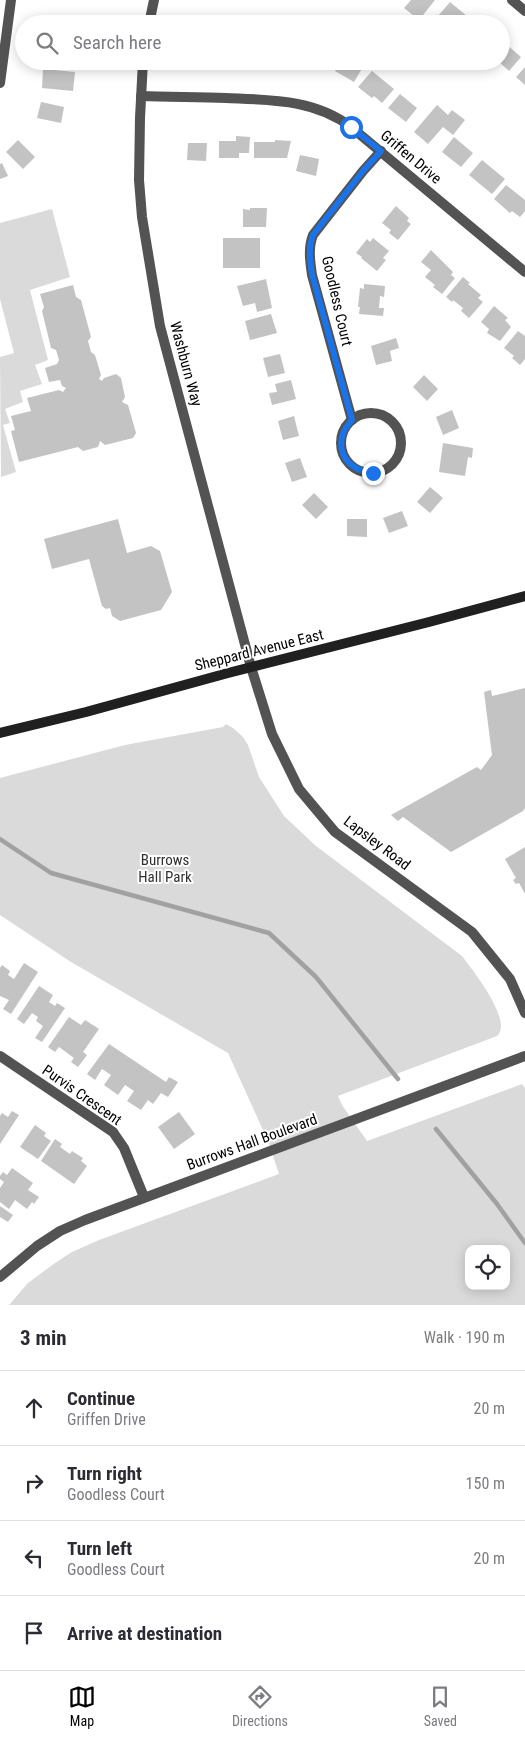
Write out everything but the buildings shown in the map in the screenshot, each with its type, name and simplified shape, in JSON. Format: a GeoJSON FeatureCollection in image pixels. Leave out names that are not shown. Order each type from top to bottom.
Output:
{"type":"FeatureCollection","features":[{"type":"Feature","properties":{"kind":"main road","name":"Sheppard Avenue East"},"geometry":{"type":"LineString","coordinates":[[0,733],[525,596]]}},
{"type":"Feature","properties":{"kind":"street"},"geometry":{"type":"LineString","coordinates":[[0,83],[11,0]]}},
{"type":"Feature","properties":{"kind":"street"},"geometry":{"type":"LineString","coordinates":[[151,15],[154,0]]}},
{"type":"Feature","properties":{"kind":"street"},"geometry":{"type":"LineString","coordinates":[[512,0],[525,11]]}},
{"type":"Feature","properties":{"kind":"street","name":"Washburn Way"},"geometry":{"type":"LineString","coordinates":[[142,70],[139,180],[142,217],[157,310],[251,667]]}},
{"type":"Feature","properties":{"kind":"street","name":"Griffen Drive"},"geometry":{"type":"LineString","coordinates":[[141,96],[273,100],[303,104],[325,111],[342,120],[381,151],[525,272]]}},
{"type":"Feature","properties":{"kind":"street","name":"Goodless Court"},"geometry":{"type":"LineString","coordinates":[[352,420],[312,274],[310,243],[313,235],[381,151]]}},
{"type":"Feature","properties":{"kind":"street"},"geometry":{"type":"LineString","coordinates":[[371,413],[381,415],[390,420],[397,428],[401,447],[398,457],[383,471],[363,472],[347,461],[342,453],[342,435],[346,426],[352,420],[361,415],[371,413]]}},
{"type":"Feature","properties":{"kind":"street","name":"Lapsley Road"},"geometry":{"type":"LineString","coordinates":[[251,667],[272,734],[299,789],[335,832],[472,932],[510,979],[525,1013]]}},
{"type":"Feature","properties":{"kind":"street","name":"Purvis Crescent"},"geometry":{"type":"LineString","coordinates":[[0,1056],[113,1132],[124,1148],[144,1198]]}},
{"type":"Feature","properties":{"kind":"street","name":"Burrows Hall Boulevard"},"geometry":{"type":"LineString","coordinates":[[0,1277],[60,1231],[525,1056]]}},
{"type":"Feature","properties":{"kind":"green space"},"geometry":{"type":"Polygon","coordinates":[[[52,209],[70,277],[30,290],[48,360],[35,365],[42,384],[20,391],[23,402],[5,409],[10,423],[3,425],[16,472],[1,477],[0,357],[14,353],[0,299],[0,223],[52,209]]]}},
{"type":"Feature","properties":{"kind":"green space","name":"Burrows Hall Park"},"geometry":{"type":"Polygon","coordinates":[[[226,724],[233,728],[243,737],[248,745],[259,777],[284,816],[316,846],[462,956],[474,972],[490,996],[500,1019],[501,1029],[497,1036],[338,1096],[342,1105],[367,1141],[522,1084],[525,1088],[525,1305],[9,1305],[28,1283],[72,1252],[99,1240],[279,1174],[268,1141],[228,1053],[71,962],[0,915],[0,778],[125,745],[223,727],[226,724]]]}},
{"type":"Feature","properties":{"kind":"waterway"},"geometry":{"type":"LineString","coordinates":[[0,839],[51,873],[269,933],[316,977],[398,1079]]}},
{"type":"Feature","properties":{"kind":"waterway"},"geometry":{"type":"LineString","coordinates":[[436,1129],[497,1204],[525,1243]]}},
{"type":"Feature","properties":{"kind":"route"},"geometry":{"type":"LineString","coordinates":[[351,127],[381,151],[313,235],[310,243],[310,261],[352,420],[346,426],[342,435],[342,453],[354,467],[363,472],[373,473]]}}]}
